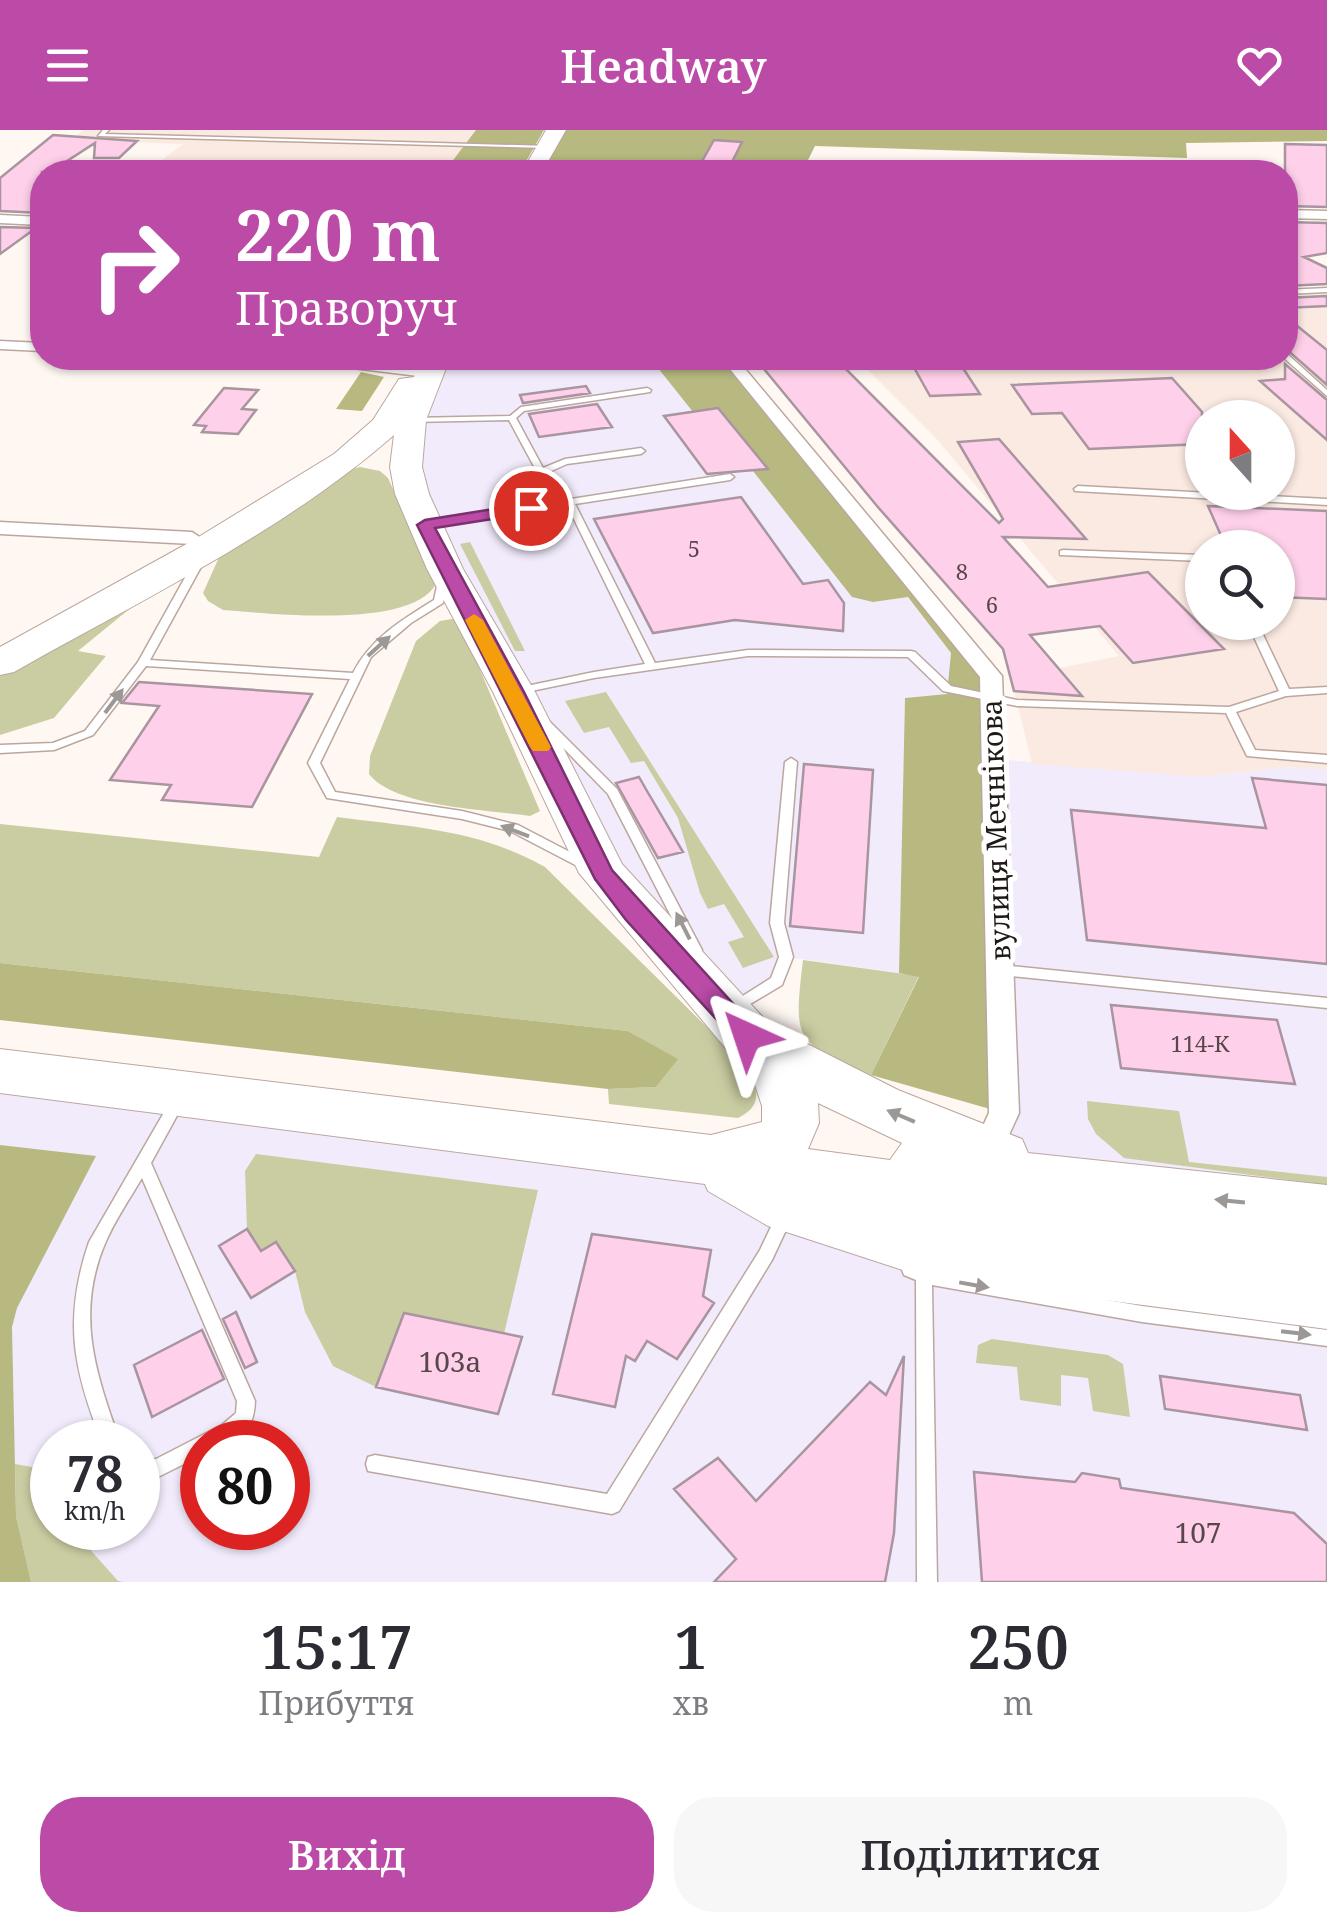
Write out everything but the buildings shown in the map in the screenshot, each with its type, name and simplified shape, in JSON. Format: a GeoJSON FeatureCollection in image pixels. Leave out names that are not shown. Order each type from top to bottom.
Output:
{"type":"FeatureCollection","features":[{"type":"Feature","properties":{"kind":"highway"},"geometry":{"type":"LineString","coordinates":[[539,160],[552,138]]}},
{"type":"Feature","properties":{"kind":"highway"},"geometry":{"type":"LineString","coordinates":[[0,644],[190,541],[276,505],[365,446],[385,426],[416,370]]}},
{"type":"Feature","properties":{"kind":"highway"},"geometry":{"type":"LineString","coordinates":[[418,370],[406,467],[445,569],[514,692],[603,874],[776,1069],[790,1099],[793,1120],[782,1142],[704,1158]]}},
{"type":"Feature","properties":{"kind":"highway"},"geometry":{"type":"LineString","coordinates":[[0,663],[190,541]]}},
{"type":"Feature","properties":{"kind":"highway"},"geometry":{"type":"LineString","coordinates":[[738,1024],[807,1072],[986,1152],[1090,1187]]}},
{"type":"Feature","properties":{"kind":"highway"},"geometry":{"type":"LineString","coordinates":[[0,1071],[704,1158],[909,1190],[1024,1216],[1327,1252]]}},
{"type":"Feature","properties":{"kind":"highway"},"geometry":{"type":"LineString","coordinates":[[704,1158],[909,1162],[1090,1187],[1327,1212]]}},
{"type":"Feature","properties":{"kind":"highway"},"geometry":{"type":"LineString","coordinates":[[704,1158],[790,1206],[921,1248],[1327,1299]]}},
{"type":"Feature","properties":{"kind":"street"},"geometry":{"type":"LineString","coordinates":[[1298,214],[1327,215]]}},
{"type":"Feature","properties":{"kind":"street"},"geometry":{"type":"LineString","coordinates":[[0,220],[30,221]]}},
{"type":"Feature","properties":{"kind":"street"},"geometry":{"type":"LineString","coordinates":[[0,345],[30,346]]}},
{"type":"Feature","properties":{"kind":"street","name":"вулиця Мечнікова"},"geometry":{"type":"LineString","coordinates":[[738,370],[990,676],[1004,1113],[986,1152]]}},
{"type":"Feature","properties":{"kind":"street"},"geometry":{"type":"LineString","coordinates":[[0,528],[190,541]]}},
{"type":"Feature","properties":{"kind":"lane"},"geometry":{"type":"LineString","coordinates":[[106,130],[100,135],[552,138]]}},
{"type":"Feature","properties":{"kind":"lane"},"geometry":{"type":"LineString","coordinates":[[363,139],[371,130]]}},
{"type":"Feature","properties":{"kind":"lane"},"geometry":{"type":"LineString","coordinates":[[1298,291],[1327,290]]}},
{"type":"Feature","properties":{"kind":"lane"},"geometry":{"type":"LineString","coordinates":[[1298,366],[1327,394]]}},
{"type":"Feature","properties":{"kind":"lane"},"geometry":{"type":"LineString","coordinates":[[411,420],[512,418],[521,409],[646,390]]}},
{"type":"Feature","properties":{"kind":"lane"},"geometry":{"type":"LineString","coordinates":[[512,418],[541,472],[570,503],[652,667]]}},
{"type":"Feature","properties":{"kind":"lane"},"geometry":{"type":"LineString","coordinates":[[541,472],[565,462],[641,450]]}},
{"type":"Feature","properties":{"kind":"lane"},"geometry":{"type":"LineString","coordinates":[[425,525],[730,477]]}},
{"type":"Feature","properties":{"kind":"lane"},"geometry":{"type":"LineString","coordinates":[[1078,489],[1327,502]]}},
{"type":"Feature","properties":{"kind":"lane"},"geometry":{"type":"LineString","coordinates":[[0,749],[54,746],[90,734],[143,662],[197,570],[190,541]]}},
{"type":"Feature","properties":{"kind":"lane"},"geometry":{"type":"LineString","coordinates":[[1063,553],[1185,557]]}},
{"type":"Feature","properties":{"kind":"lane"},"geometry":{"type":"LineString","coordinates":[[445,569],[439,601],[407,621],[368,655],[314,763],[331,795],[514,828],[603,874]]}},
{"type":"Feature","properties":{"kind":"lane"},"geometry":{"type":"LineString","coordinates":[[1260,640],[1284,693]]}},
{"type":"Feature","properties":{"kind":"lane"},"geometry":{"type":"LineString","coordinates":[[514,692],[748,653],[911,654],[946,689],[1017,704],[1230,710],[1284,693],[1327,690]]}},
{"type":"Feature","properties":{"kind":"lane"},"geometry":{"type":"LineString","coordinates":[[143,662],[356,676]]}},
{"type":"Feature","properties":{"kind":"lane"},"geometry":{"type":"LineString","coordinates":[[514,692],[613,792],[738,1024],[777,980],[786,957],[777,924],[791,762]]}},
{"type":"Feature","properties":{"kind":"lane"},"geometry":{"type":"LineString","coordinates":[[1230,710],[1251,753],[1327,759]]}},
{"type":"Feature","properties":{"kind":"lane"},"geometry":{"type":"LineString","coordinates":[[1000,970],[1327,1003]]}},
{"type":"Feature","properties":{"kind":"lane"},"geometry":{"type":"LineString","coordinates":[[103,1420],[82,1359],[84,1292],[96,1242],[181,1094]]}},
{"type":"Feature","properties":{"kind":"lane"},"geometry":{"type":"LineString","coordinates":[[143,1162],[246,1401],[244,1420]]}},
{"type":"Feature","properties":{"kind":"lane"},"geometry":{"type":"LineString","coordinates":[[375,1464],[612,1504],[766,1255],[790,1206],[924,1276],[1142,1314],[1327,1338]]}},
{"type":"Feature","properties":{"kind":"lane"},"geometry":{"type":"LineString","coordinates":[[924,1276],[927,1582]]}},
{"type":"Feature","properties":{"kind":"shaded area"},"geometry":{"type":"Polygon","coordinates":[[[84,130],[476,130],[453,160],[162,160],[183,144],[71,140],[84,130]]]}},
{"type":"Feature","properties":{"kind":"shaded area"},"geometry":{"type":"Polygon","coordinates":[[[1327,293],[1327,770],[1284,767],[1202,777],[1032,764],[1011,678],[1119,656],[935,437],[868,370],[1298,370],[1298,294],[1327,293]]]}},
{"type":"Feature","properties":{"kind":"shaded area"},"geometry":{"type":"Polygon","coordinates":[[[431,370],[660,370],[693,412],[768,469],[754,471],[873,602],[908,597],[951,653],[947,694],[905,698],[899,973],[787,957],[777,981],[728,1013],[635,914],[412,494],[422,389],[431,370]]]}},
{"type":"Feature","properties":{"kind":"shaded area"},"geometry":{"type":"Polygon","coordinates":[[[995,759],[1202,777],[1284,767],[1327,770],[1327,1212],[986,1152],[1004,1113],[995,759]]]}},
{"type":"Feature","properties":{"kind":"shaded area"},"geometry":{"type":"Polygon","coordinates":[[[0,1071],[704,1159],[1327,1299],[1327,1582],[0,1582],[0,1071]]]}},
{"type":"Feature","properties":{"kind":"green space"},"geometry":{"type":"Polygon","coordinates":[[[476,130],[544,130],[527,160],[453,160],[476,130]]]}},
{"type":"Feature","properties":{"kind":"green space"},"geometry":{"type":"Polygon","coordinates":[[[563,130],[1327,130],[1327,141],[1186,143],[1187,158],[815,146],[808,160],[547,160],[563,130]]]}},
{"type":"Feature","properties":{"kind":"green space"},"geometry":{"type":"Polygon","coordinates":[[[660,370],[738,370],[991,676],[1004,1113],[871,1075],[919,977],[899,973],[905,698],[947,694],[951,653],[908,597],[873,602],[852,597],[753,471],[767,468],[693,412],[660,370]]]}},
{"type":"Feature","properties":{"kind":"green space"},"geometry":{"type":"Polygon","coordinates":[[[361,372],[384,377],[362,411],[336,409],[361,372]]]}},
{"type":"Feature","properties":{"kind":"green space"},"geometry":{"type":"Polygon","coordinates":[[[360,467],[380,471],[388,478],[436,584],[422,598],[399,608],[337,615],[223,610],[208,601],[203,593],[221,553],[348,470],[360,467]]]}},
{"type":"Feature","properties":{"kind":"green space"},"geometry":{"type":"Polygon","coordinates":[[[470,542],[525,651],[515,651],[460,544],[470,542]]]}},
{"type":"Feature","properties":{"kind":"green space"},"geometry":{"type":"Polygon","coordinates":[[[149,593],[78,651],[106,656],[54,718],[0,735],[0,669],[149,593]]]}},
{"type":"Feature","properties":{"kind":"green space"},"geometry":{"type":"Polygon","coordinates":[[[458,618],[540,811],[530,816],[420,800],[399,794],[369,774],[370,756],[416,641],[440,621],[458,618]]]}},
{"type":"Feature","properties":{"kind":"green space"},"geometry":{"type":"Polygon","coordinates":[[[606,692],[774,957],[743,968],[728,942],[744,937],[724,904],[708,909],[678,818],[644,761],[631,763],[609,727],[584,733],[565,701],[606,692]]]}},
{"type":"Feature","properties":{"kind":"green space"},"geometry":{"type":"Polygon","coordinates":[[[337,817],[470,837],[545,867],[740,1060],[754,1084],[753,1106],[738,1118],[609,1104],[608,1089],[656,1087],[677,1059],[628,1031],[0,963],[0,824],[319,857],[337,817]]]}},
{"type":"Feature","properties":{"kind":"green space"},"geometry":{"type":"Polygon","coordinates":[[[803,960],[919,976],[871,1075],[813,1046],[805,1036],[799,1009],[803,960]]]}},
{"type":"Feature","properties":{"kind":"green space"},"geometry":{"type":"Polygon","coordinates":[[[0,963],[628,1031],[678,1059],[656,1087],[608,1089],[0,1020],[0,963]]]}},
{"type":"Feature","properties":{"kind":"green space"},"geometry":{"type":"Polygon","coordinates":[[[1087,1101],[1179,1111],[1189,1162],[1327,1177],[1327,1185],[1124,1158],[1096,1134],[1088,1119],[1087,1101]]]}},
{"type":"Feature","properties":{"kind":"green space"},"geometry":{"type":"Polygon","coordinates":[[[0,1145],[96,1156],[17,1308],[12,1327],[16,1516],[31,1582],[0,1582],[0,1145]]]}},
{"type":"Feature","properties":{"kind":"green space"},"geometry":{"type":"Polygon","coordinates":[[[256,1154],[538,1190],[504,1334],[405,1313],[376,1387],[333,1366],[305,1312],[295,1271],[276,1242],[261,1251],[247,1229],[245,1171],[256,1154]]]}},
{"type":"Feature","properties":{"kind":"green space"},"geometry":{"type":"Polygon","coordinates":[[[992,1339],[1108,1355],[1123,1364],[1130,1417],[1093,1411],[1088,1378],[1061,1375],[1061,1406],[1020,1400],[1017,1367],[976,1363],[978,1345],[992,1339]]]}},
{"type":"Feature","properties":{"kind":"green space"},"geometry":{"type":"Polygon","coordinates":[[[15,1464],[30,1467],[30,1550],[91,1550],[118,1581],[124,1582],[31,1582],[16,1516],[15,1464]]]}},
{"type":"Feature","properties":{"kind":"slow traffic"},"geometry":{"type":"LineString","coordinates":[[474,620],[541,747]]}},
{"type":"Feature","properties":{"kind":"route"},"geometry":{"type":"LineString","coordinates":[[531,508],[425,525],[445,569],[514,692],[603,874],[747,1036]]}}]}
